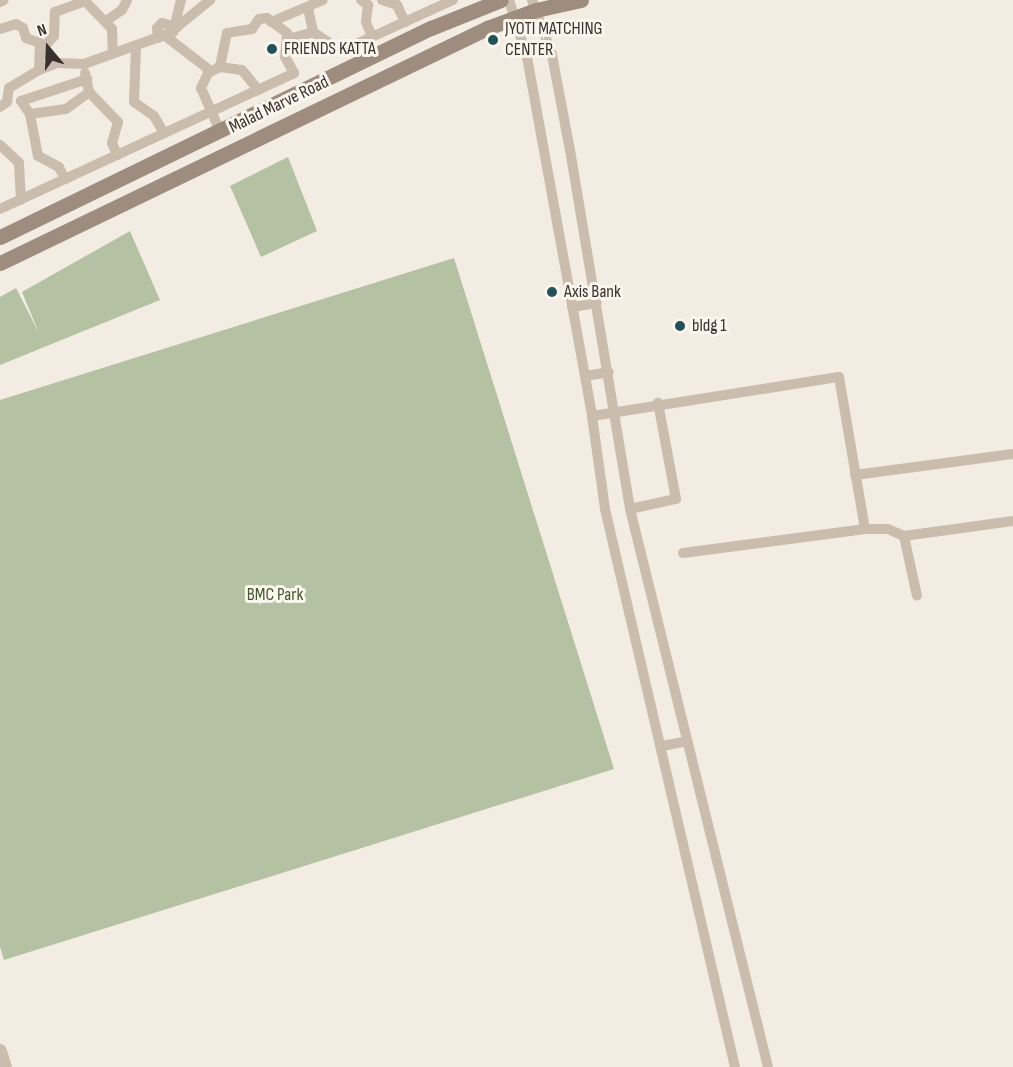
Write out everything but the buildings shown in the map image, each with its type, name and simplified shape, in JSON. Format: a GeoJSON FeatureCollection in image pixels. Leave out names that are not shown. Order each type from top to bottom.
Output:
{"type":"FeatureCollection","features":[{"type":"Feature","properties":{"kind":"main road","name":"Malad Marve Road"},"geometry":{"type":"LineString","coordinates":[[0,237],[220,130],[463,7],[501,0]]}},
{"type":"Feature","properties":{"kind":"main road","name":"Malad Marve Road"},"geometry":{"type":"LineString","coordinates":[[0,262],[439,49],[517,17],[534,5],[581,0]]}},
{"type":"Feature","properties":{"kind":"street"},"geometry":{"type":"LineString","coordinates":[[0,2],[4,0]]}},
{"type":"Feature","properties":{"kind":"street"},"geometry":{"type":"LineString","coordinates":[[106,21],[122,10],[127,0]]}},
{"type":"Feature","properties":{"kind":"street"},"geometry":{"type":"LineString","coordinates":[[177,27],[182,0]]}},
{"type":"Feature","properties":{"kind":"street"},"geometry":{"type":"LineString","coordinates":[[0,107],[7,102],[3,91],[39,70],[57,63],[84,64],[161,37],[210,0]]}},
{"type":"Feature","properties":{"kind":"street"},"geometry":{"type":"LineString","coordinates":[[271,22],[323,0]]}},
{"type":"Feature","properties":{"kind":"street"},"geometry":{"type":"LineString","coordinates":[[361,0],[369,9],[366,22],[372,37]]}},
{"type":"Feature","properties":{"kind":"street"},"geometry":{"type":"LineString","coordinates":[[382,0],[397,5],[405,22]]}},
{"type":"Feature","properties":{"kind":"street"},"geometry":{"type":"LineString","coordinates":[[308,8],[313,32],[341,51],[405,22],[435,4],[453,0]]}},
{"type":"Feature","properties":{"kind":"street"},"geometry":{"type":"LineString","coordinates":[[509,0],[517,17],[585,375],[605,509],[735,1067]]}},
{"type":"Feature","properties":{"kind":"street"},"geometry":{"type":"LineString","coordinates":[[41,50],[54,36],[55,12],[85,1],[112,29],[113,53]]}},
{"type":"Feature","properties":{"kind":"street"},"geometry":{"type":"LineString","coordinates":[[534,5],[552,55],[609,372],[630,509],[768,1067]]}},
{"type":"Feature","properties":{"kind":"street"},"geometry":{"type":"LineString","coordinates":[[0,210],[294,73],[285,57],[289,39],[287,33],[271,22],[259,20],[256,28],[227,33],[220,67]]}},
{"type":"Feature","properties":{"kind":"street"},"geometry":{"type":"LineString","coordinates":[[0,28],[16,24],[23,28],[26,38],[40,43],[39,70]]}},
{"type":"Feature","properties":{"kind":"street"},"geometry":{"type":"LineString","coordinates":[[289,39],[313,32]]}},
{"type":"Feature","properties":{"kind":"street"},"geometry":{"type":"LineString","coordinates":[[161,37],[208,73]]}},
{"type":"Feature","properties":{"kind":"street"},"geometry":{"type":"LineString","coordinates":[[136,46],[134,102],[154,116],[164,132]]}},
{"type":"Feature","properties":{"kind":"street"},"geometry":{"type":"LineString","coordinates":[[41,50],[57,63]]}},
{"type":"Feature","properties":{"kind":"street"},"geometry":{"type":"LineString","coordinates":[[84,64],[89,92],[118,122],[112,143],[117,155]]}},
{"type":"Feature","properties":{"kind":"street"},"geometry":{"type":"LineString","coordinates":[[220,130],[201,88],[208,73],[220,67],[242,70],[258,90]]}},
{"type":"Feature","properties":{"kind":"street"},"geometry":{"type":"LineString","coordinates":[[65,179],[59,167],[38,156],[30,114],[21,101],[87,79]]}},
{"type":"Feature","properties":{"kind":"street"},"geometry":{"type":"LineString","coordinates":[[30,114],[66,109],[89,92]]}},
{"type":"Feature","properties":{"kind":"street"},"geometry":{"type":"LineString","coordinates":[[0,145],[19,163],[21,200]]}},
{"type":"Feature","properties":{"kind":"street"},"geometry":{"type":"LineString","coordinates":[[572,307],[597,303]]}},
{"type":"Feature","properties":{"kind":"street"},"geometry":{"type":"LineString","coordinates":[[585,375],[609,372]]}},
{"type":"Feature","properties":{"kind":"street"},"geometry":{"type":"LineString","coordinates":[[592,416],[839,376],[865,529]]}},
{"type":"Feature","properties":{"kind":"street"},"geometry":{"type":"LineString","coordinates":[[630,509],[676,499],[658,404]]}},
{"type":"Feature","properties":{"kind":"street"},"geometry":{"type":"LineString","coordinates":[[855,475],[1013,454]]}},
{"type":"Feature","properties":{"kind":"street"},"geometry":{"type":"LineString","coordinates":[[683,553],[865,529],[888,529],[904,536],[1013,521]]}},
{"type":"Feature","properties":{"kind":"street"},"geometry":{"type":"LineString","coordinates":[[904,536],[917,596]]}},
{"type":"Feature","properties":{"kind":"street"},"geometry":{"type":"LineString","coordinates":[[662,747],[688,741]]}},
{"type":"Feature","properties":{"kind":"street"},"geometry":{"type":"LineString","coordinates":[[0,1051],[5,1067]]}},
{"type":"Feature","properties":{"kind":"green space"},"geometry":{"type":"Polygon","coordinates":[[[288,157],[317,231],[261,257],[230,186],[288,157]]]}},
{"type":"Feature","properties":{"kind":"green space"},"geometry":{"type":"Polygon","coordinates":[[[130,231],[160,300],[0,365],[0,297],[16,288],[39,333],[22,292],[130,231]]]}},
{"type":"Feature","properties":{"kind":"green space","name":"BMC Park"},"geometry":{"type":"Polygon","coordinates":[[[454,258],[614,769],[4,960],[0,947],[0,400],[454,258]]]}},
{"type":"Feature","properties":{"kind":"place","name":"JYOTI MATCHING CENTER"},"geometry":{"type":"Point","coordinates":[493,40]}},
{"type":"Feature","properties":{"kind":"place","name":"FRIENDS KATTA"},"geometry":{"type":"Point","coordinates":[272,49]}},
{"type":"Feature","properties":{"kind":"place","name":"Axis Bank"},"geometry":{"type":"Point","coordinates":[552,292]}},
{"type":"Feature","properties":{"kind":"place","name":"bldg 1"},"geometry":{"type":"Point","coordinates":[680,326]}}]}
